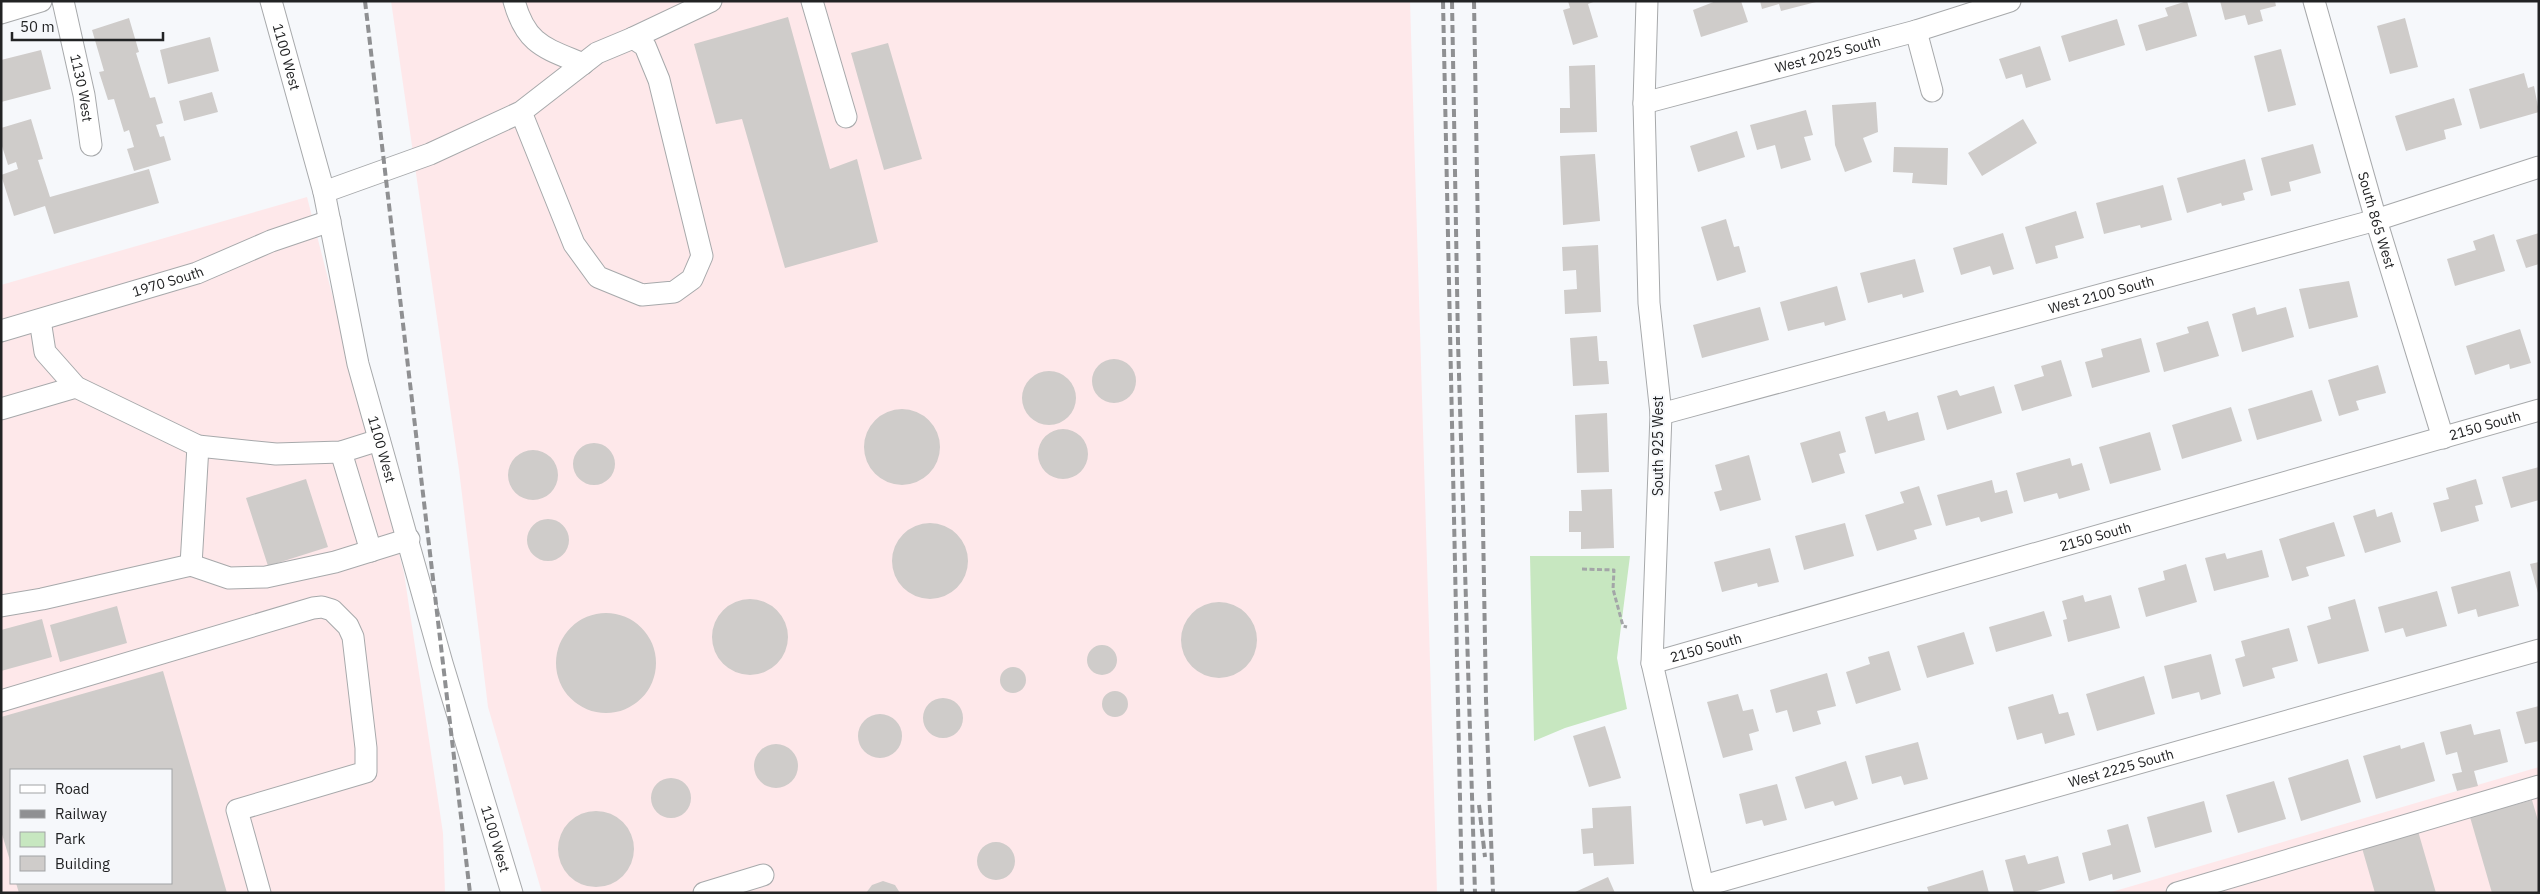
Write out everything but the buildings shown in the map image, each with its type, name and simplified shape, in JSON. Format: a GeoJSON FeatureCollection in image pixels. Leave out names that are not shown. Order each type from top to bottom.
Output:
{"type":"FeatureCollection","features":[{"type":"Feature","properties":{"kind":"street"},"geometry":{"type":"LineString","coordinates":[[1,13],[41,1]]}},
{"type":"Feature","properties":{"kind":"street","name":"1130 West"},"geometry":{"type":"LineString","coordinates":[[63,1],[84,95],[90,145]]}},
{"type":"Feature","properties":{"kind":"street","name":"1100 West"},"geometry":{"type":"LineString","coordinates":[[271,1],[324,192],[343,298],[378,440],[409,539],[442,663],[512,893]]}},
{"type":"Feature","properties":{"kind":"street"},"geometry":{"type":"LineString","coordinates":[[514,1],[520,22],[540,46],[583,64]]}},
{"type":"Feature","properties":{"kind":"street"},"geometry":{"type":"LineString","coordinates":[[324,192],[430,154],[522,112],[597,53],[710,1]]}},
{"type":"Feature","properties":{"kind":"street"},"geometry":{"type":"LineString","coordinates":[[812,1],[846,117]]}},
{"type":"Feature","properties":{"kind":"street","name":"South 925 West"},"geometry":{"type":"LineString","coordinates":[[1647,1],[1644,103],[1649,303],[1661,414],[1652,663],[1703,886]]}},
{"type":"Feature","properties":{"kind":"street","name":"West 2025 South"},"geometry":{"type":"LineString","coordinates":[[1644,103],[1916,31],[2010,1]]}},
{"type":"Feature","properties":{"kind":"street","name":"South 865 West"},"geometry":{"type":"LineString","coordinates":[[2314,1],[2376,220],[2443,438]]}},
{"type":"Feature","properties":{"kind":"street"},"geometry":{"type":"LineString","coordinates":[[1916,31],[1932,91]]}},
{"type":"Feature","properties":{"kind":"street"},"geometry":{"type":"LineString","coordinates":[[522,112],[574,244],[598,277],[642,294],[674,292],[692,279],[702,256],[659,80],[645,46],[633,38]]}},
{"type":"Feature","properties":{"kind":"street","name":"West 2100 South"},"geometry":{"type":"LineString","coordinates":[[1661,414],[2376,220],[2539,167]]}},
{"type":"Feature","properties":{"kind":"street","name":"1970 South"},"geometry":{"type":"LineString","coordinates":[[1,331],[197,273],[271,241],[330,221]]}},
{"type":"Feature","properties":{"kind":"street"},"geometry":{"type":"LineString","coordinates":[[40,320],[45,352],[76,387],[198,446],[276,454],[341,452],[378,440]]}},
{"type":"Feature","properties":{"kind":"street"},"geometry":{"type":"LineString","coordinates":[[1,410],[76,387]]}},
{"type":"Feature","properties":{"kind":"street","name":"2150 South"},"geometry":{"type":"LineString","coordinates":[[1652,663],[2539,410]]}},
{"type":"Feature","properties":{"kind":"street"},"geometry":{"type":"LineString","coordinates":[[191,565],[198,446]]}},
{"type":"Feature","properties":{"kind":"street"},"geometry":{"type":"LineString","coordinates":[[341,452],[371,551]]}},
{"type":"Feature","properties":{"kind":"street"},"geometry":{"type":"LineString","coordinates":[[1,606],[42,600],[191,565],[229,578],[266,577],[335,562],[409,539]]}},
{"type":"Feature","properties":{"kind":"street"},"geometry":{"type":"LineString","coordinates":[[1,701],[210,641],[300,612],[322,608],[332,610],[348,626],[353,637],[366,748],[366,772],[237,810],[260,893]]}},
{"type":"Feature","properties":{"kind":"street","name":"West 2225 South"},"geometry":{"type":"LineString","coordinates":[[1703,886],[2539,650]]}},
{"type":"Feature","properties":{"kind":"street"},"geometry":{"type":"LineString","coordinates":[[2176,893],[2539,786]]}},
{"type":"Feature","properties":{"kind":"street"},"geometry":{"type":"LineString","coordinates":[[704,893],[763,875]]}},
{"type":"Feature","properties":{"kind":"path"},"geometry":{"type":"LineString","coordinates":[[1582,569],[1614,570],[1614,589],[1623,626],[1627,627]]}},
{"type":"Feature","properties":{"kind":"shaded area"},"geometry":{"type":"Polygon","coordinates":[[[391,1],[1410,1],[1437,893],[542,893],[488,707],[459,470],[391,1]]]}},
{"type":"Feature","properties":{"kind":"shaded area"},"geometry":{"type":"Polygon","coordinates":[[[307,197],[404,573],[443,833],[445,893],[1,893],[1,285],[307,197]]]}},
{"type":"Feature","properties":{"kind":"shaded area"},"geometry":{"type":"Polygon","coordinates":[[[2539,767],[2539,893],[2108,893],[2539,767]]]}},
{"type":"Feature","properties":{"kind":"green space"},"geometry":{"type":"Polygon","coordinates":[[[1530,556],[1630,556],[1617,658],[1627,709],[1565,728],[1534,741],[1530,556]]]}},
{"type":"Feature","properties":{"kind":"railway"},"geometry":{"type":"LineString","coordinates":[[365,1],[470,893]]}},
{"type":"Feature","properties":{"kind":"railway"},"geometry":{"type":"LineString","coordinates":[[1443,1],[1462,893]]}},
{"type":"Feature","properties":{"kind":"railway"},"geometry":{"type":"LineString","coordinates":[[1452,1],[1458,342],[1475,893]]}},
{"type":"Feature","properties":{"kind":"railway"},"geometry":{"type":"LineString","coordinates":[[1474,1],[1486,700],[1493,893]]}},
{"type":"Feature","properties":{"kind":"railway"},"geometry":{"type":"LineString","coordinates":[[1479,805],[1485,857]]}}]}
